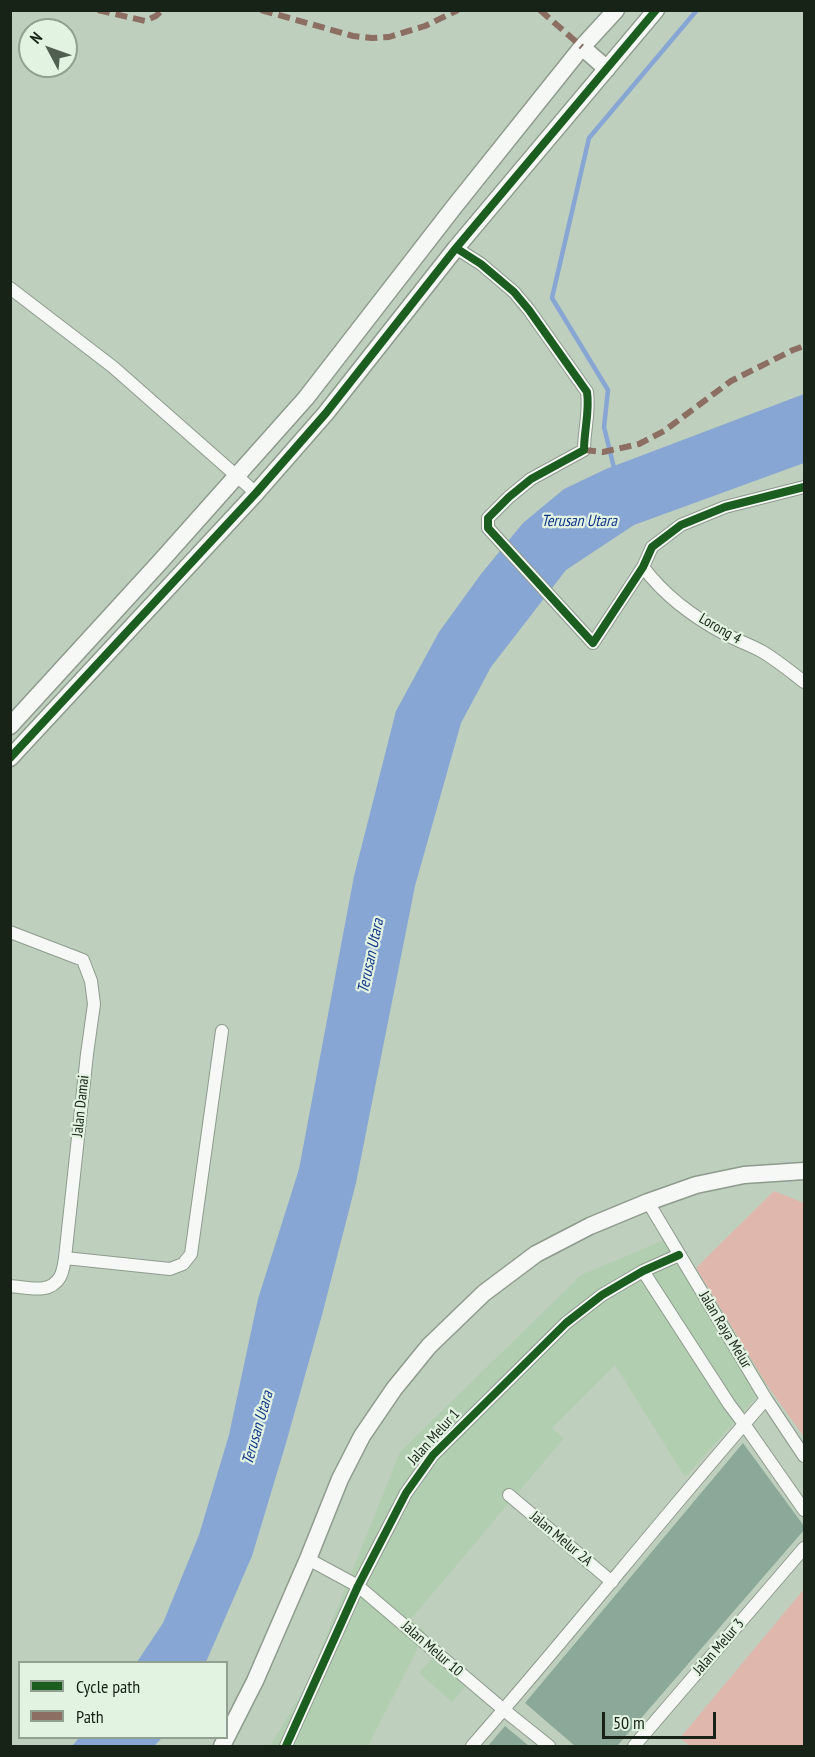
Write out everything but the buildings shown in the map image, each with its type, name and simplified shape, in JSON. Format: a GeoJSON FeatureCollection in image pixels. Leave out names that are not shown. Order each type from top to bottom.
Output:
{"type":"FeatureCollection","features":[{"type":"Feature","properties":{"kind":"street"},"geometry":{"type":"LineString","coordinates":[[10,726],[306,398],[454,207],[582,47],[616,10]]}},
{"type":"Feature","properties":{"kind":"street"},"geometry":{"type":"LineString","coordinates":[[10,758],[256,493],[326,414],[456,248],[656,10]]}},
{"type":"Feature","properties":{"kind":"street"},"geometry":{"type":"LineString","coordinates":[[582,47],[607,69]]}},
{"type":"Feature","properties":{"kind":"street"},"geometry":{"type":"LineString","coordinates":[[456,248],[481,264],[514,292],[587,392],[589,403],[584,450],[523,485],[488,518],[488,528],[593,643],[643,567],[652,547],[681,525],[725,507],[804,488]]}},
{"type":"Feature","properties":{"kind":"street"},"geometry":{"type":"LineString","coordinates":[[10,288],[113,367],[256,493]]}},
{"type":"Feature","properties":{"kind":"street","name":"Lorong 4"},"geometry":{"type":"LineString","coordinates":[[643,567],[668,594],[702,620],[726,635],[761,651],[804,682]]}},
{"type":"Feature","properties":{"kind":"street","name":"Jalan Damai"},"geometry":{"type":"LineString","coordinates":[[10,932],[83,960],[91,981],[94,1004],[65,1258],[60,1276],[54,1284],[44,1289],[10,1286]]}},
{"type":"Feature","properties":{"kind":"street"},"geometry":{"type":"LineString","coordinates":[[65,1258],[170,1269],[183,1264],[192,1254],[222,1030]]}},
{"type":"Feature","properties":{"kind":"street"},"geometry":{"type":"LineString","coordinates":[[228,1738],[308,1559],[340,1479],[362,1436],[394,1389],[429,1346],[484,1293],[536,1254],[590,1226],[696,1185],[744,1175],[804,1171]]}},
{"type":"Feature","properties":{"kind":"street","name":"Jalan Raya Melur"},"geometry":{"type":"LineString","coordinates":[[648,1202],[766,1399],[804,1456]]}},
{"type":"Feature","properties":{"kind":"street","name":"Jalan Melur 1"},"geometry":{"type":"LineString","coordinates":[[286,1746],[358,1586],[406,1493],[433,1455],[566,1323],[602,1295],[643,1271],[679,1255]]}},
{"type":"Feature","properties":{"kind":"street"},"geometry":{"type":"LineString","coordinates":[[643,1271],[729,1404],[804,1510]]}},
{"type":"Feature","properties":{"kind":"street"},"geometry":{"type":"LineString","coordinates":[[472,1746],[766,1399]]}},
{"type":"Feature","properties":{"kind":"street","name":"Jalan Melur 2A"},"geometry":{"type":"LineString","coordinates":[[509,1495],[612,1582]]}},
{"type":"Feature","properties":{"kind":"street","name":"Jalan Melur 3"},"geometry":{"type":"LineString","coordinates":[[634,1746],[804,1548]]}},
{"type":"Feature","properties":{"kind":"street","name":"Jalan Melur 10"},"geometry":{"type":"LineString","coordinates":[[308,1559],[358,1586],[549,1746]]}},
{"type":"Feature","properties":{"kind":"shaded area"},"geometry":{"type":"Polygon","coordinates":[[[774,1191],[804,1203],[804,1437],[767,1385],[696,1268],[774,1191]]]}},
{"type":"Feature","properties":{"kind":"shaded area"},"geometry":{"type":"Polygon","coordinates":[[[676,1235],[767,1385],[685,1477],[615,1365],[552,1428],[564,1438],[411,1619],[426,1632],[368,1746],[270,1746],[306,1686],[400,1452],[581,1275],[676,1235]]]}},
{"type":"Feature","properties":{"kind":"shaded area"},"geometry":{"type":"Polygon","coordinates":[[[804,1589],[804,1746],[690,1746],[680,1738],[804,1589]]]}},
{"type":"Feature","properties":{"kind":"shaded area"},"geometry":{"type":"Polygon","coordinates":[[[433,1658],[466,1686],[452,1702],[419,1673],[433,1658]]]}},
{"type":"Feature","properties":{"kind":"water","name":"Terusan Utara"},"geometry":{"type":"Polygon","coordinates":[[[804,394],[804,463],[634,525],[566,570],[491,667],[461,723],[415,886],[356,1183],[322,1315],[252,1556],[206,1661],[138,1661],[163,1623],[199,1535],[229,1435],[258,1299],[299,1169],[354,876],[396,711],[439,632],[481,574],[523,523],[564,489],[606,469],[804,394]]]}},
{"type":"Feature","properties":{"kind":"water"},"geometry":{"type":"Polygon","coordinates":[[[78,1739],[161,1739],[154,1746],[72,1746],[78,1739]]]}},
{"type":"Feature","properties":{"kind":"waterway"},"geometry":{"type":"LineString","coordinates":[[615,472],[604,427],[608,390],[552,298],[589,138],[697,10]]}},
{"type":"Feature","properties":{"kind":"marked path"},"geometry":{"type":"LineString","coordinates":[[98,10],[145,21],[162,10]]}},
{"type":"Feature","properties":{"kind":"marked path"},"geometry":{"type":"LineString","coordinates":[[261,10],[353,36],[372,38],[389,37],[425,26],[458,10]]}},
{"type":"Feature","properties":{"kind":"marked path"},"geometry":{"type":"LineString","coordinates":[[540,10],[582,47]]}},
{"type":"Feature","properties":{"kind":"marked path"},"geometry":{"type":"LineString","coordinates":[[584,450],[603,452],[639,444],[664,431],[731,381],[804,346]]}},
{"type":"Feature","properties":{"kind":"cycle path"},"geometry":{"type":"LineString","coordinates":[[10,758],[256,493],[326,413],[456,248],[656,10]]}},
{"type":"Feature","properties":{"kind":"cycle path"},"geometry":{"type":"LineString","coordinates":[[456,248],[481,264],[514,292],[587,392],[584,450],[531,479],[488,518],[488,528],[593,643],[643,567],[652,547],[681,525],[725,507],[804,487]]}},
{"type":"Feature","properties":{"kind":"cycle path"},"geometry":{"type":"LineString","coordinates":[[286,1746],[358,1586],[406,1493],[433,1455],[566,1323],[602,1295],[643,1271],[679,1255]]}}]}
